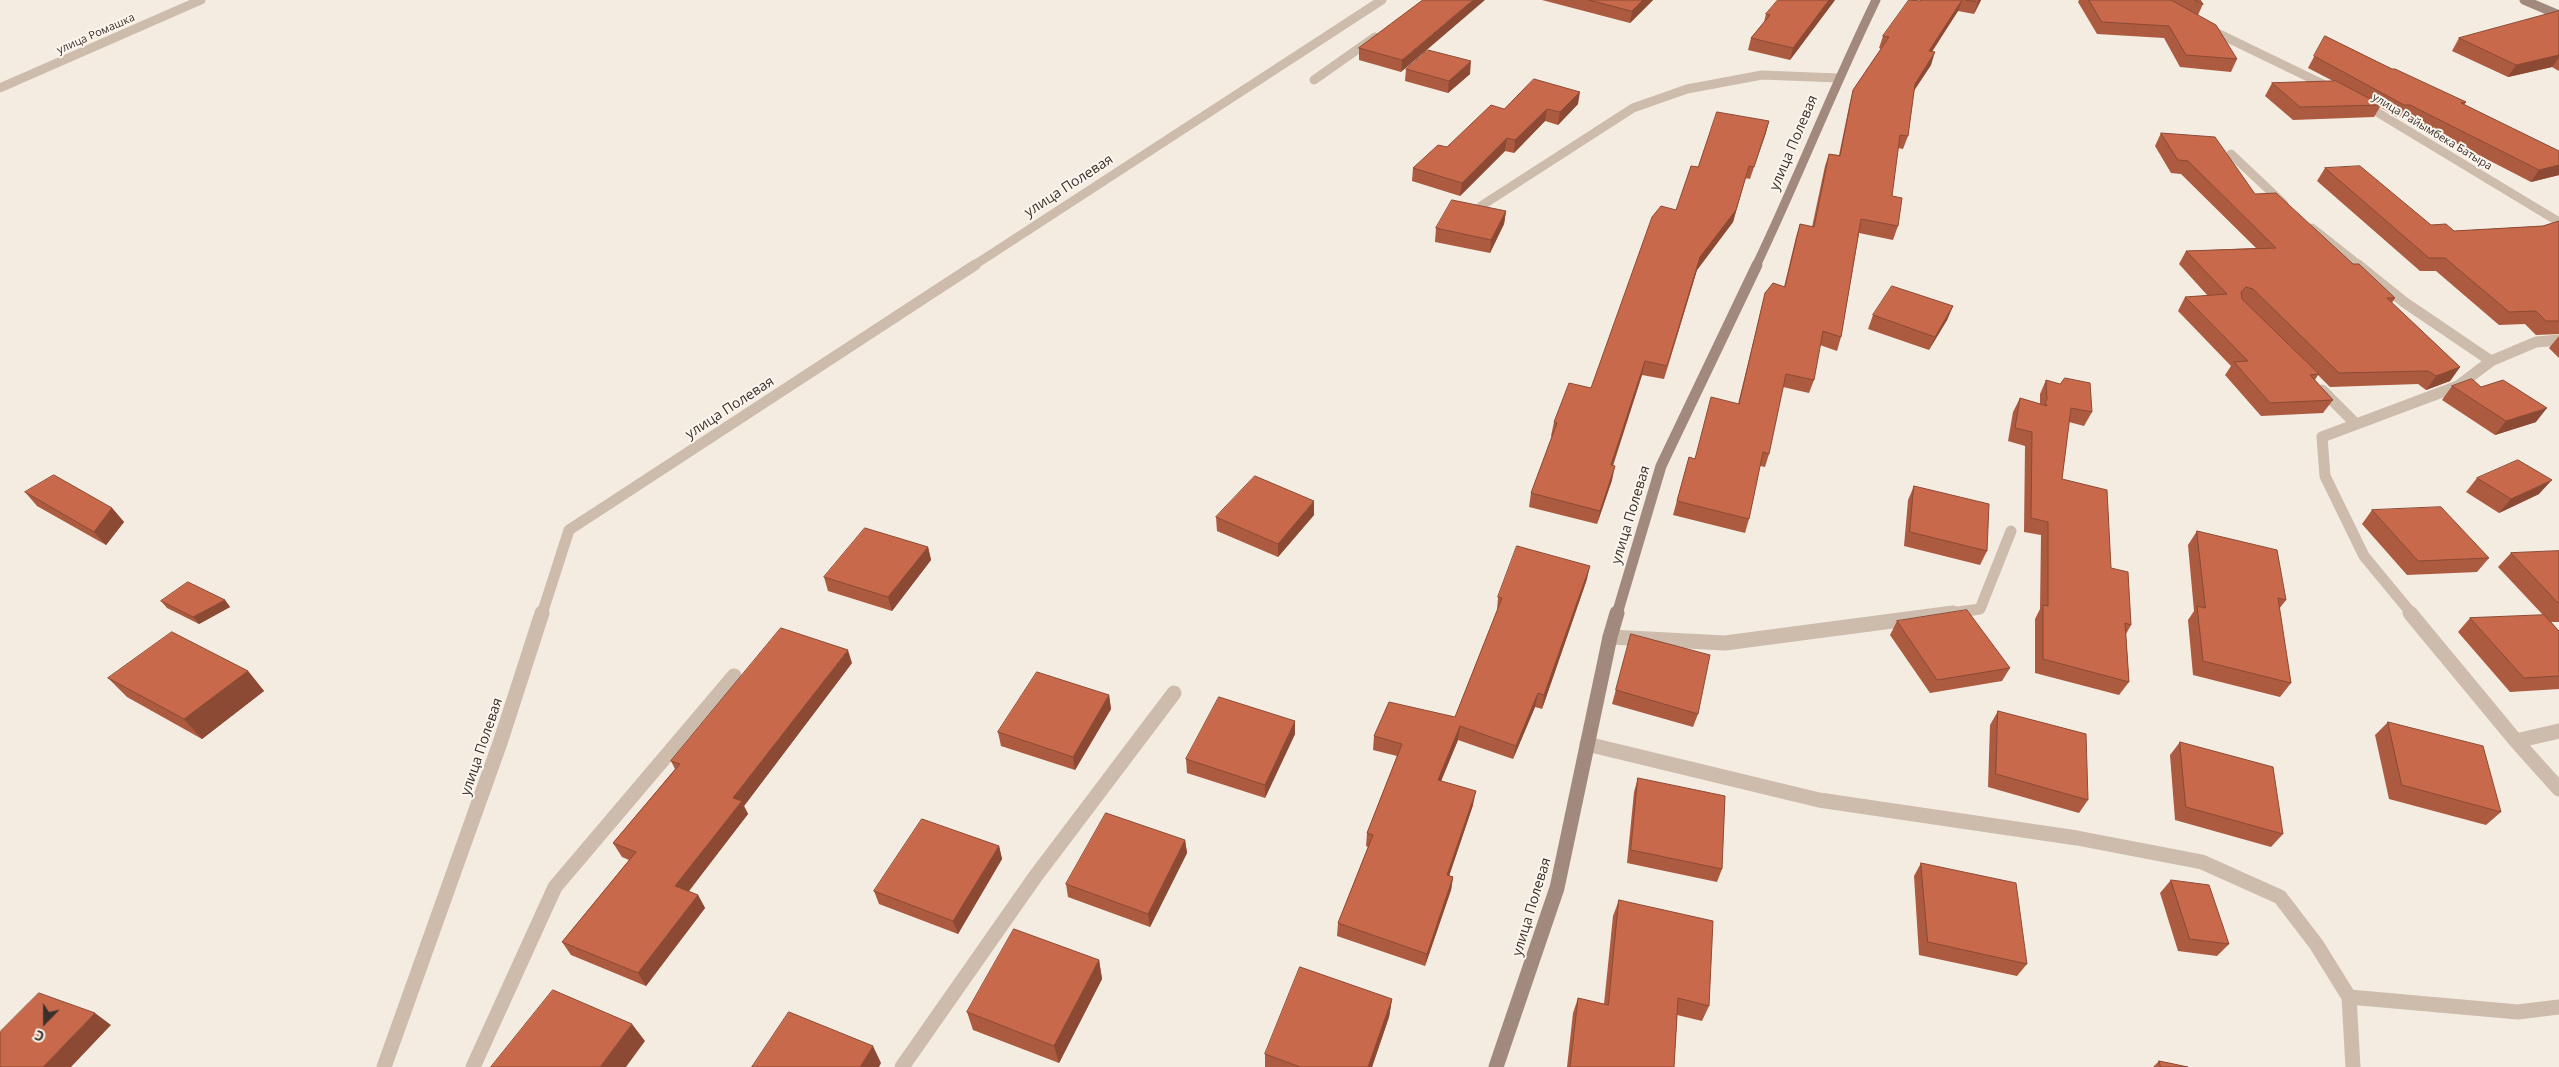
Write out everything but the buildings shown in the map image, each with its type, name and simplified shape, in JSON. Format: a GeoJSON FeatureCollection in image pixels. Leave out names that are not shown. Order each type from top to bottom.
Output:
{"type":"FeatureCollection","features":[{"type":"Feature","properties":{"kind":"street","name":"улица Ромашка"},"geometry":{"type":"LineString","coordinates":[[0,88],[201,0]]}},
{"type":"Feature","properties":{"kind":"street","name":"улица Полевая"},"geometry":{"type":"LineString","coordinates":[[384,1067],[500,743],[569,530],[1382,0]]}},
{"type":"Feature","properties":{"kind":"street","name":"улица Полевая"},"geometry":{"type":"LineString","coordinates":[[1496,1067],[1557,888],[1610,636],[1661,466],[1780,216],[1838,78],[1876,0]]}},
{"type":"Feature","properties":{"kind":"street"},"geometry":{"type":"LineString","coordinates":[[2524,0],[2559,15]]}},
{"type":"Feature","properties":{"kind":"street"},"geometry":{"type":"LineString","coordinates":[[2201,26],[2343,94]]}},
{"type":"Feature","properties":{"kind":"street"},"geometry":{"type":"LineString","coordinates":[[1314,80],[1379,34]]}},
{"type":"Feature","properties":{"kind":"street"},"geometry":{"type":"LineString","coordinates":[[1481,206],[1633,108],[1687,89],[1762,75],[1838,78]]}},
{"type":"Feature","properties":{"kind":"street","name":"улица Райымбека Батыра"},"geometry":{"type":"LineString","coordinates":[[2352,98],[2559,222]]}},
{"type":"Feature","properties":{"kind":"street"},"geometry":{"type":"LineString","coordinates":[[2231,154],[2298,216],[2404,302],[2491,361]]}},
{"type":"Feature","properties":{"kind":"street"},"geometry":{"type":"LineString","coordinates":[[2559,340],[2536,342],[2491,361],[2458,386],[2355,423],[2322,437],[2325,476],[2364,556],[2516,741],[2559,788]]}},
{"type":"Feature","properties":{"kind":"street"},"geometry":{"type":"LineString","coordinates":[[2311,379],[2355,423]]}},
{"type":"Feature","properties":{"kind":"street"},"geometry":{"type":"LineString","coordinates":[[1610,636],[1725,643],[1980,609],[2010,531]]}},
{"type":"Feature","properties":{"kind":"street"},"geometry":{"type":"LineString","coordinates":[[473,1067],[555,887],[734,676]]}},
{"type":"Feature","properties":{"kind":"street"},"geometry":{"type":"LineString","coordinates":[[902,1067],[1035,877],[1174,693]]}},
{"type":"Feature","properties":{"kind":"street"},"geometry":{"type":"LineString","coordinates":[[2516,741],[2559,730]]}},
{"type":"Feature","properties":{"kind":"street"},"geometry":{"type":"LineString","coordinates":[[1587,744],[1819,800],[2078,838],[2202,862],[2280,897],[2316,944],[2348,997],[2353,1067]]}},
{"type":"Feature","properties":{"kind":"street"},"geometry":{"type":"LineString","coordinates":[[2348,997],[2518,1012],[2559,1007]]}}]}
